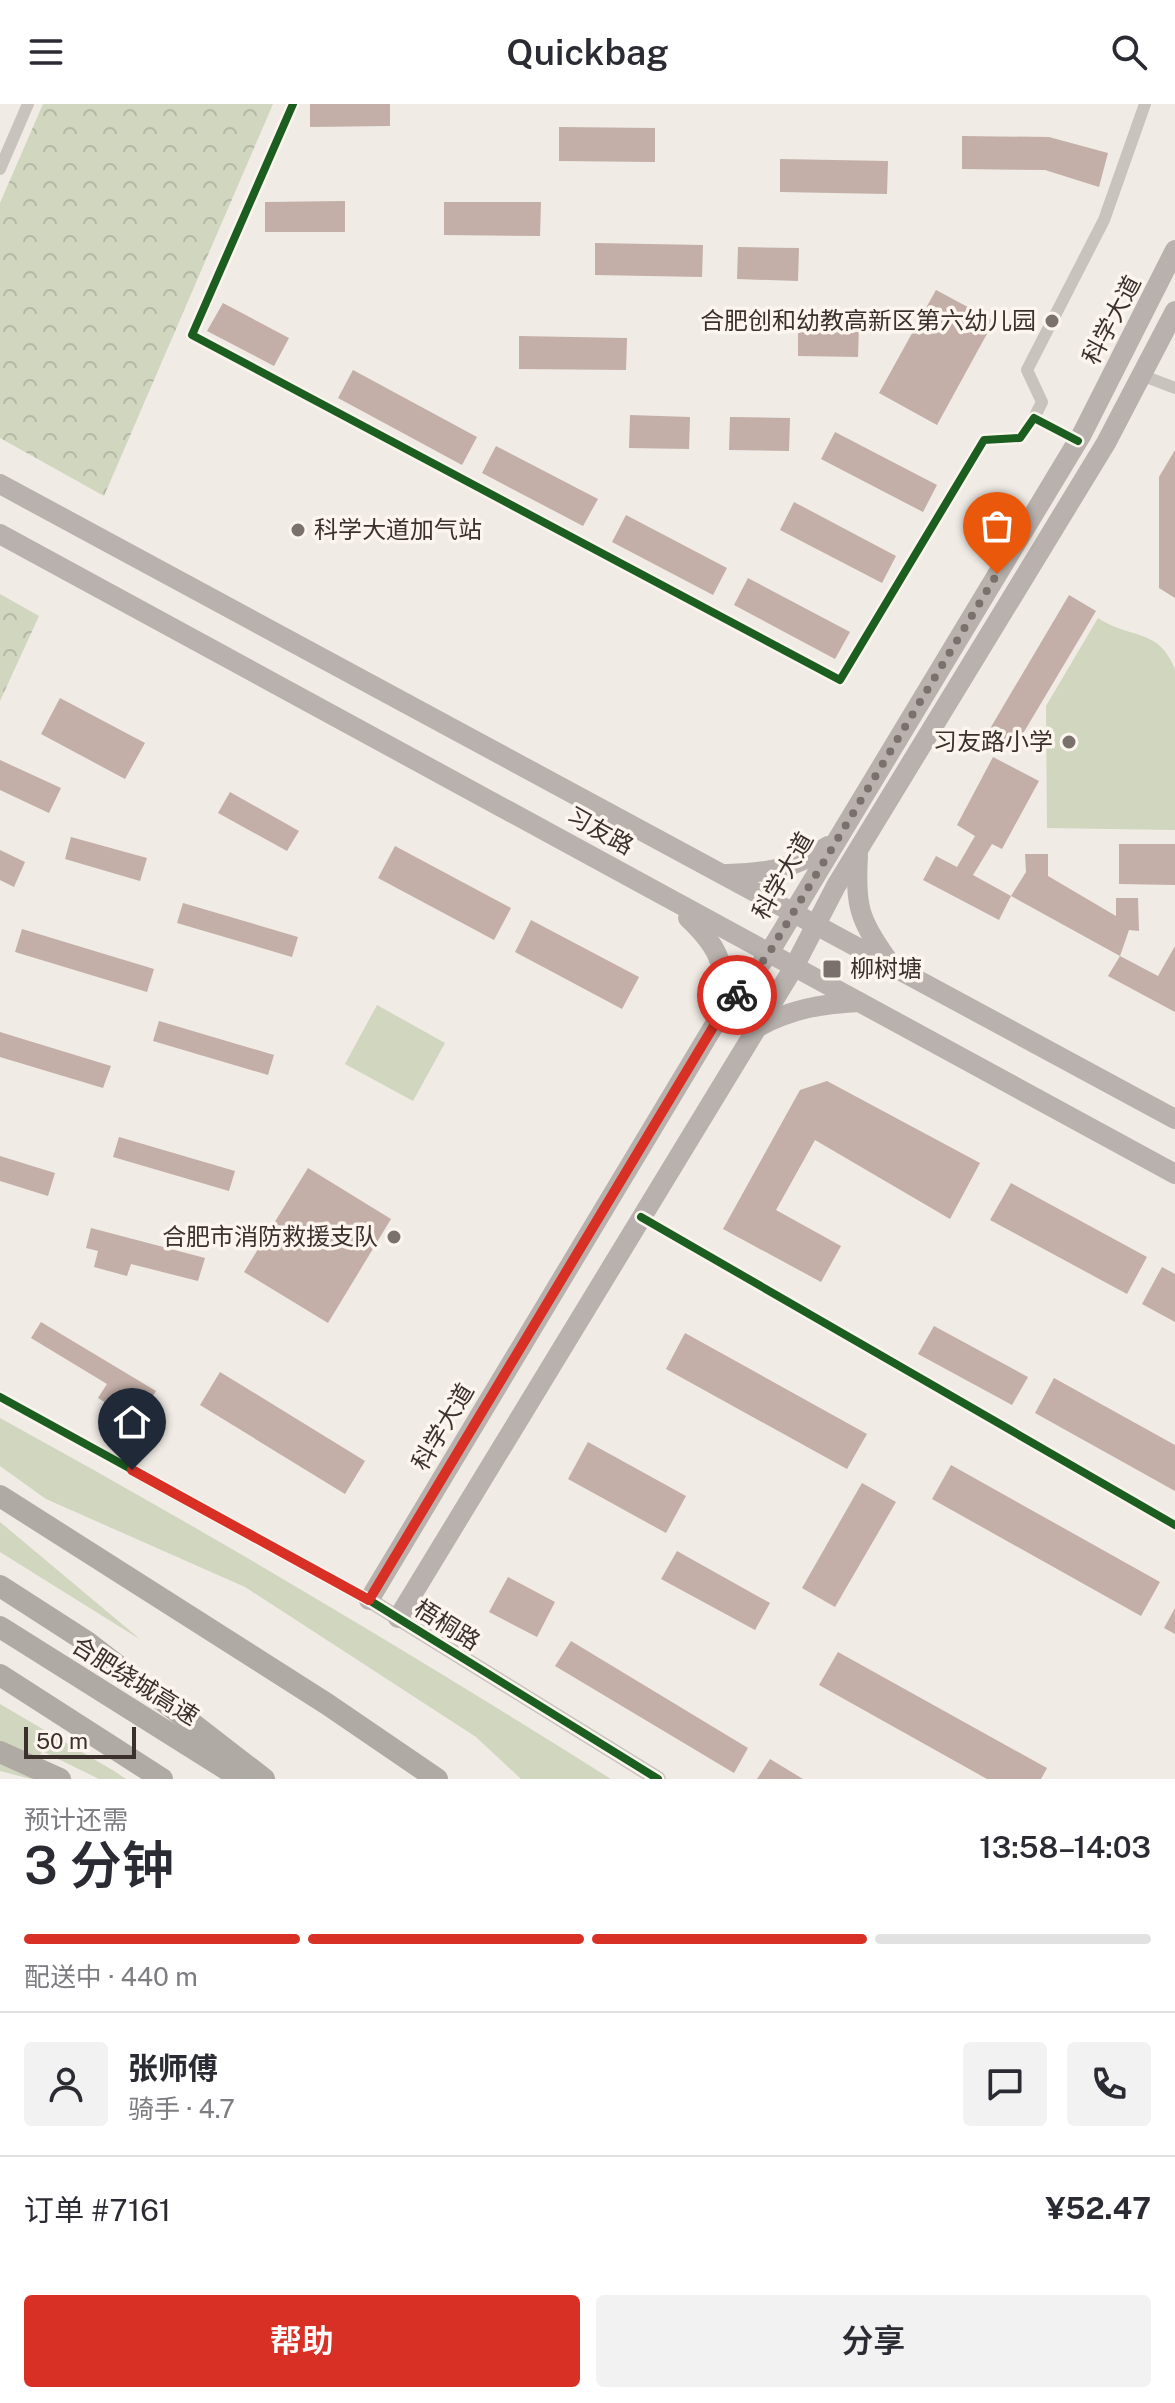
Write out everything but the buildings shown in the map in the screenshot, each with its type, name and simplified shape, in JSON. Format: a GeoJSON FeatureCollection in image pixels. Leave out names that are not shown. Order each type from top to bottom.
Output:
{"type":"FeatureCollection","features":[{"type":"Feature","properties":{"kind":"highway"},"geometry":{"type":"LineString","coordinates":[[0,1496],[327,1704],[437,1779]]}},
{"type":"Feature","properties":{"kind":"highway"},"geometry":{"type":"LineString","coordinates":[[0,1586],[87,1642],[264,1779]]}},
{"type":"Feature","properties":{"kind":"highway","name":"合肥绕城高速"},"geometry":{"type":"LineString","coordinates":[[0,1627],[242,1779]]}},
{"type":"Feature","properties":{"kind":"highway"},"geometry":{"type":"LineString","coordinates":[[0,1675],[162,1779]]}},
{"type":"Feature","properties":{"kind":"highway"},"geometry":{"type":"LineString","coordinates":[[0,1752],[52,1775]]}},
{"type":"Feature","properties":{"kind":"main road","name":"科学大道"},"geometry":{"type":"LineString","coordinates":[[369,1600],[715,1024],[769,953],[1078,441],[1175,250]]}},
{"type":"Feature","properties":{"kind":"main road"},"geometry":{"type":"LineString","coordinates":[[398,1618],[794,967],[858,850],[1097,456],[1175,311]]}},
{"type":"Feature","properties":{"kind":"main road","name":"习友路"},"geometry":{"type":"LineString","coordinates":[[0,484],[1175,1119]]}},
{"type":"Feature","properties":{"kind":"main road","name":"习友路"},"geometry":{"type":"LineString","coordinates":[[0,534],[1175,1174]]}},
{"type":"Feature","properties":{"kind":"main road"},"geometry":{"type":"LineString","coordinates":[[726,874],[771,873],[805,862],[834,841]]}},
{"type":"Feature","properties":{"kind":"main road"},"geometry":{"type":"LineString","coordinates":[[858,850],[856,885],[862,923],[890,963]]}},
{"type":"Feature","properties":{"kind":"main road"},"geometry":{"type":"LineString","coordinates":[[664,896],[709,938],[723,968],[725,983],[715,1024]]}},
{"type":"Feature","properties":{"kind":"main road"},"geometry":{"type":"LineString","coordinates":[[756,1028],[786,1012],[812,1005],[859,1002]]}},
{"type":"Feature","properties":{"kind":"street"},"geometry":{"type":"LineString","coordinates":[[0,169],[28,104]]}},
{"type":"Feature","properties":{"kind":"street"},"geometry":{"type":"LineString","coordinates":[[293,104],[192,335],[840,680],[984,440],[1020,438],[1034,418],[1042,402],[1027,370],[1104,220],[1145,104]]}},
{"type":"Feature","properties":{"kind":"street"},"geometry":{"type":"LineString","coordinates":[[1141,375],[1175,388]]}},
{"type":"Feature","properties":{"kind":"street"},"geometry":{"type":"LineString","coordinates":[[1034,418],[1078,441]]}},
{"type":"Feature","properties":{"kind":"street"},"geometry":{"type":"LineString","coordinates":[[641,1217],[1175,1525]]}},
{"type":"Feature","properties":{"kind":"street","name":"梧桐路"},"geometry":{"type":"LineString","coordinates":[[0,1397],[369,1600],[658,1779]]}},
{"type":"Feature","properties":{"kind":"green space"},"geometry":{"type":"Polygon","coordinates":[[[43,104],[273,104],[104,496],[0,438],[0,203],[43,104]]]}},
{"type":"Feature","properties":{"kind":"green space"},"geometry":{"type":"Polygon","coordinates":[[[0,594],[39,616],[0,701],[0,594]]]}},
{"type":"Feature","properties":{"kind":"green space"},"geometry":{"type":"Polygon","coordinates":[[[1098,618],[1152,640],[1168,656],[1175,669],[1175,830],[1047,828],[1046,706],[1098,618]]]}},
{"type":"Feature","properties":{"kind":"green space"},"geometry":{"type":"Polygon","coordinates":[[[377,1005],[445,1043],[413,1101],[345,1064],[377,1005]]]}},
{"type":"Feature","properties":{"kind":"green space"},"geometry":{"type":"Polygon","coordinates":[[[0,1418],[308,1594],[611,1779],[521,1779],[476,1737],[245,1587],[46,1499],[0,1466],[0,1418]]]}},
{"type":"Feature","properties":{"kind":"green space"},"geometry":{"type":"Polygon","coordinates":[[[0,1522],[141,1640],[0,1552],[0,1522]]]}},
{"type":"Feature","properties":{"kind":"green space"},"geometry":{"type":"Polygon","coordinates":[[[0,1704],[126,1779],[99,1779],[42,1751],[31,1779],[0,1771],[0,1704]]]}},
{"type":"Feature","properties":{"kind":"cycle path"},"geometry":{"type":"LineString","coordinates":[[293,104],[192,335],[840,680],[984,440],[1020,438],[1034,418],[1078,441]]}},
{"type":"Feature","properties":{"kind":"cycle path"},"geometry":{"type":"LineString","coordinates":[[641,1217],[1175,1525]]}},
{"type":"Feature","properties":{"kind":"cycle path"},"geometry":{"type":"LineString","coordinates":[[0,1397],[369,1600],[658,1779]]}},
{"type":"Feature","properties":{"kind":"way so far"},"geometry":{"type":"LineString","coordinates":[[737,995],[769,953],[997,574]]}},
{"type":"Feature","properties":{"kind":"place","name":"合肥创和幼教高新区第六幼儿园"},"geometry":{"type":"Point","coordinates":[1052,321]}},
{"type":"Feature","properties":{"kind":"place","name":"科学大道加气站"},"geometry":{"type":"Point","coordinates":[298,530]}},
{"type":"Feature","properties":{"kind":"place","name":"习友路小学"},"geometry":{"type":"Point","coordinates":[1069,742]}},
{"type":"Feature","properties":{"kind":"place","name":"柳树塘"},"geometry":{"type":"Point","coordinates":[832,969]}},
{"type":"Feature","properties":{"kind":"place","name":"合肥市消防救援支队"},"geometry":{"type":"Point","coordinates":[394,1237]}},
{"type":"Feature","properties":{"kind":"route"},"geometry":{"type":"LineString","coordinates":[[132,1470],[369,1600],[715,1024],[737,995]]}}]}
